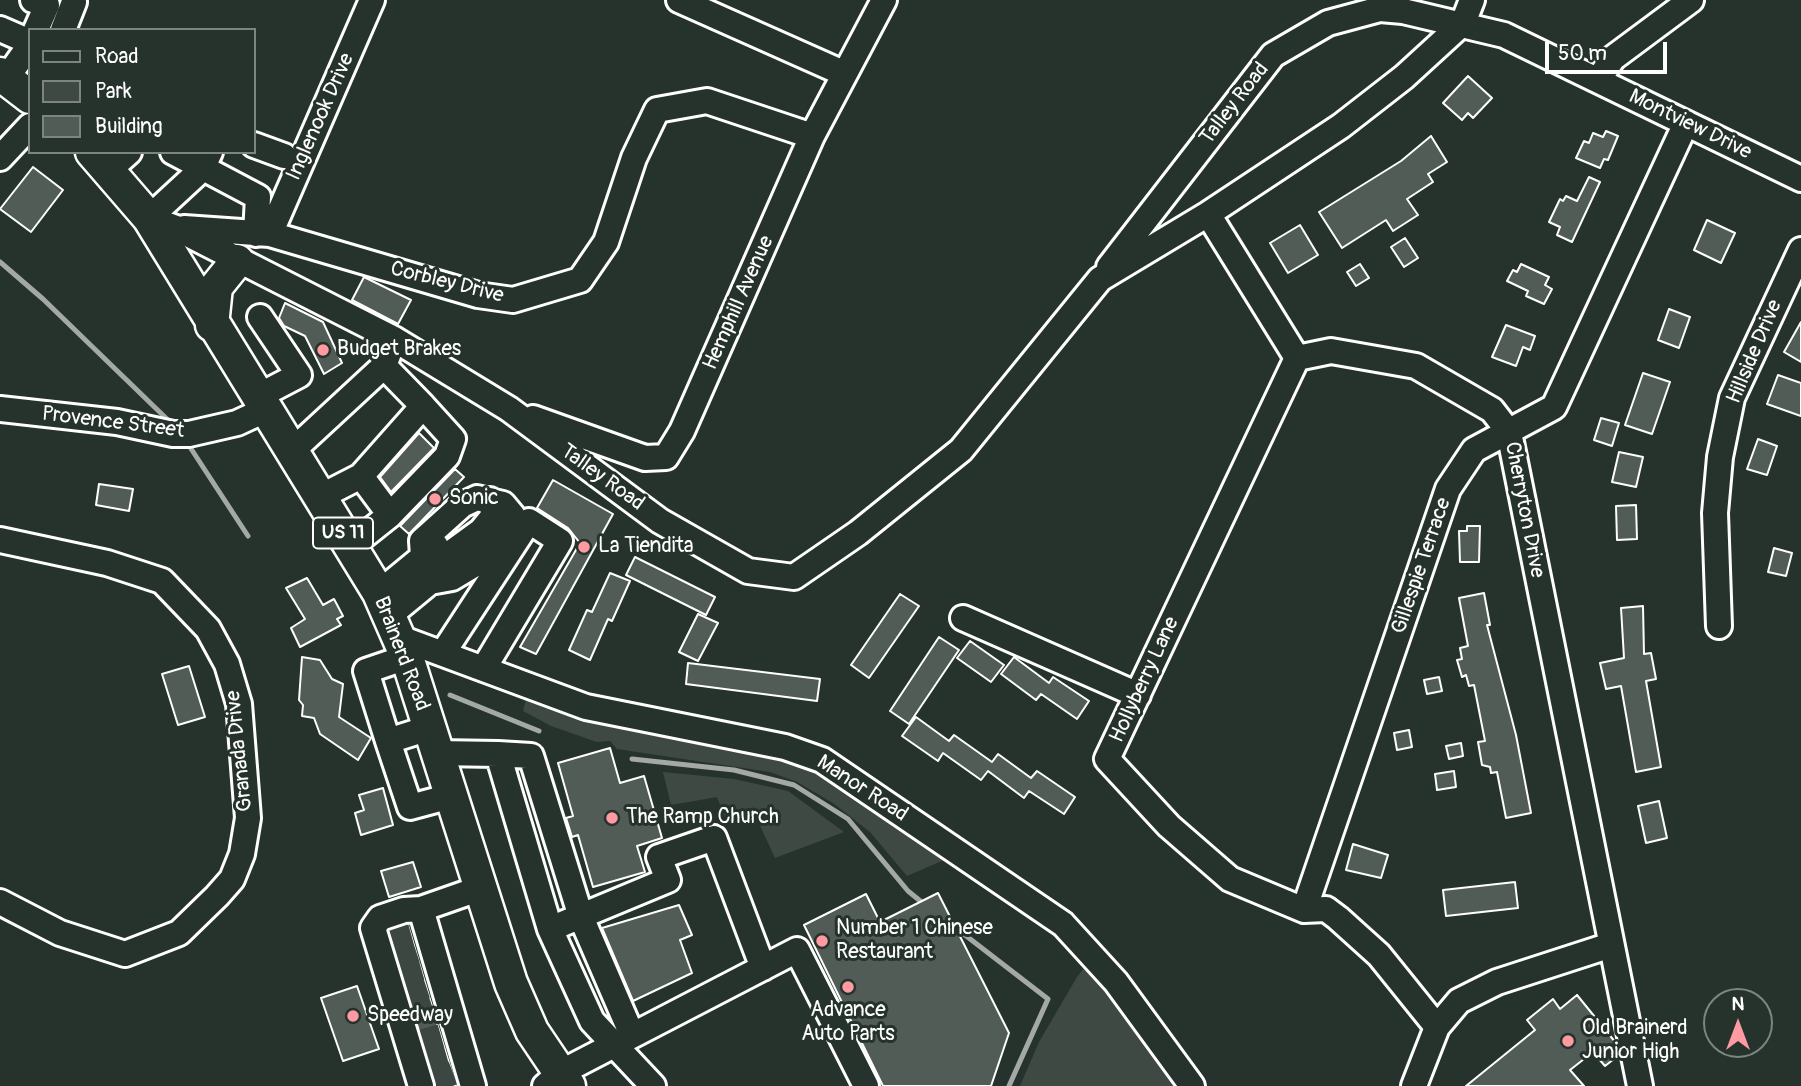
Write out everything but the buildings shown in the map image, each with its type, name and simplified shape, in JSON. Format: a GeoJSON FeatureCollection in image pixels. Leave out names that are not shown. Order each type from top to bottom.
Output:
{"type":"FeatureCollection","features":[{"type":"Feature","properties":{"kind":"main road","name":"Brainerd Road"},"geometry":{"type":"LineString","coordinates":[[110,158],[162,223],[212,325],[351,546],[394,626],[520,1007],[558,1082]]}},
{"type":"Feature","properties":{"kind":"main road"},"geometry":{"type":"LineString","coordinates":[[212,325],[216,287],[237,261]]}},
{"type":"Feature","properties":{"kind":"street"},"geometry":{"type":"LineString","coordinates":[[33,0],[47,5],[38,28]]}},
{"type":"Feature","properties":{"kind":"street","name":"Inglenook Drive"},"geometry":{"type":"LineString","coordinates":[[263,234],[372,0]]}},
{"type":"Feature","properties":{"kind":"street"},"geometry":{"type":"LineString","coordinates":[[679,0],[843,73]]}},
{"type":"Feature","properties":{"kind":"street","name":"Hemphill Avenue"},"geometry":{"type":"LineString","coordinates":[[509,410],[645,457],[666,457],[682,431],[812,136],[884,0]]}},
{"type":"Feature","properties":{"kind":"street","name":"Talley Road"},"geometry":{"type":"LineString","coordinates":[[1100,279],[1208,214],[1341,126],[1404,77],[1462,23],[1472,0]]}},
{"type":"Feature","properties":{"kind":"street"},"geometry":{"type":"LineString","coordinates":[[1598,80],[1613,58],[1691,0]]}},
{"type":"Feature","properties":{"kind":"street"},"geometry":{"type":"LineString","coordinates":[[64,28],[74,2]]}},
{"type":"Feature","properties":{"kind":"street","name":"Talley Road"},"geometry":{"type":"LineString","coordinates":[[162,223],[394,339],[509,410],[660,521],[748,571],[794,577],[858,533],[961,450],[1100,279],[1273,55],[1328,23],[1380,9],[1462,23]]}},
{"type":"Feature","properties":{"kind":"street","name":"Montview Drive"},"geometry":{"type":"LineString","coordinates":[[1462,23],[1504,34],[1801,179]]}},
{"type":"Feature","properties":{"kind":"street"},"geometry":{"type":"LineString","coordinates":[[0,29],[28,42]]}},
{"type":"Feature","properties":{"kind":"street"},"geometry":{"type":"LineString","coordinates":[[18,87],[28,50]]}},
{"type":"Feature","properties":{"kind":"street","name":"Corbley Drive"},"geometry":{"type":"LineString","coordinates":[[162,223],[263,234],[478,295],[513,300],[580,280],[606,242],[634,158],[657,110],[707,100],[812,136]]}},
{"type":"Feature","properties":{"kind":"street","name":"Gillespie Terrace"},"geometry":{"type":"LineString","coordinates":[[1304,910],[1448,489],[1474,450],[1554,407],[1686,123]]}},
{"type":"Feature","properties":{"kind":"street"},"geometry":{"type":"LineString","coordinates":[[0,158],[28,128]]}},
{"type":"Feature","properties":{"kind":"street"},"geometry":{"type":"LineString","coordinates":[[256,146],[284,156]]}},
{"type":"Feature","properties":{"kind":"street"},"geometry":{"type":"LineString","coordinates":[[180,154],[206,161],[258,197],[263,234]]}},
{"type":"Feature","properties":{"kind":"street"},"geometry":{"type":"LineString","coordinates":[[162,223],[206,161]]}},
{"type":"Feature","properties":{"kind":"street"},"geometry":{"type":"LineString","coordinates":[[1208,214],[1297,358]]}},
{"type":"Feature","properties":{"kind":"street","name":"Hillside Drive"},"geometry":{"type":"LineString","coordinates":[[1719,626],[1715,513],[1720,457],[1732,398],[1801,250]]}},
{"type":"Feature","properties":{"kind":"street","name":"Provence Street"},"geometry":{"type":"LineString","coordinates":[[0,409],[117,422],[181,434],[237,423],[299,375],[260,317]]}},
{"type":"Feature","properties":{"kind":"street"},"geometry":{"type":"LineString","coordinates":[[291,452],[384,366],[394,339]]}},
{"type":"Feature","properties":{"kind":"street","name":"Cherryton Drive"},"geometry":{"type":"LineString","coordinates":[[1297,358],[1331,351],[1416,366],[1492,410],[1509,432],[1640,1086]]}},
{"type":"Feature","properties":{"kind":"street","name":"Hollyberry Lane"},"geometry":{"type":"LineString","coordinates":[[1297,358],[1107,759],[1169,827],[1230,879],[1304,910],[1326,909],[1338,918],[1379,955],[1437,1027]]}},
{"type":"Feature","properties":{"kind":"street"},"geometry":{"type":"LineString","coordinates":[[351,546],[390,515],[451,448],[453,439],[384,366]]}},
{"type":"Feature","properties":{"kind":"street"},"geometry":{"type":"LineString","coordinates":[[320,498],[361,476],[423,406]]}},
{"type":"Feature","properties":{"kind":"street"},"geometry":{"type":"LineString","coordinates":[[361,476],[390,515]]}},
{"type":"Feature","properties":{"kind":"street"},"geometry":{"type":"LineString","coordinates":[[394,626],[424,556],[490,500],[494,515],[481,531],[437,564],[430,582],[394,626],[366,671],[410,807],[451,796]]}},
{"type":"Feature","properties":{"kind":"street"},"geometry":{"type":"LineString","coordinates":[[443,653],[529,521],[560,541],[484,668]]}},
{"type":"Feature","properties":{"kind":"street","name":"Granada Drive"},"geometry":{"type":"LineString","coordinates":[[0,540],[107,563],[162,581],[208,629],[220,647],[239,704],[248,818],[242,855],[232,879],[217,896],[179,933],[125,954],[60,933],[0,902]]}},
{"type":"Feature","properties":{"kind":"street"},"geometry":{"type":"LineString","coordinates":[[963,618],[1138,695]]}},
{"type":"Feature","properties":{"kind":"street","name":"Manor Road"},"geometry":{"type":"LineString","coordinates":[[394,626],[443,653],[586,707],[785,747],[822,760],[1063,924],[1116,982],[1192,1086]]}},
{"type":"Feature","properties":{"kind":"street"},"geometry":{"type":"LineString","coordinates":[[388,741],[433,741],[498,754],[531,756],[623,1040],[653,1086]]}},
{"type":"Feature","properties":{"kind":"street"},"geometry":{"type":"LineString","coordinates":[[498,754],[550,929],[592,1021],[623,1040]]}},
{"type":"Feature","properties":{"kind":"street"},"geometry":{"type":"LineString","coordinates":[[550,929],[668,880],[659,858],[714,838],[763,968]]}},
{"type":"Feature","properties":{"kind":"street"},"geometry":{"type":"LineString","coordinates":[[423,1007],[481,888]]}},
{"type":"Feature","properties":{"kind":"street"},"geometry":{"type":"LineString","coordinates":[[1414,1086],[1437,1027],[1459,1001],[1497,982],[1611,946]]}},
{"type":"Feature","properties":{"kind":"street"},"geometry":{"type":"LineString","coordinates":[[558,1082],[623,1040],[797,950],[866,1086]]}},
{"type":"Feature","properties":{"kind":"green space"},"geometry":{"type":"Polygon","coordinates":[[[526,699],[644,733],[715,742],[787,756],[879,812],[944,860],[907,876],[870,832],[833,803],[797,782],[770,772],[617,749],[610,741],[597,742],[551,726],[523,711],[526,699]]]}},
{"type":"Feature","properties":{"kind":"green space"},"geometry":{"type":"Polygon","coordinates":[[[663,772],[734,779],[788,791],[844,832],[775,858],[756,817],[728,825],[717,797],[671,805],[663,772]]]}},
{"type":"Feature","properties":{"kind":"green space"},"geometry":{"type":"Polygon","coordinates":[[[1088,963],[1182,1086],[1020,1086],[1039,1042],[1088,963]]]}},
{"type":"Feature","properties":{"kind":"waterway"},"geometry":{"type":"LineString","coordinates":[[0,262],[43,299],[171,423]]}},
{"type":"Feature","properties":{"kind":"waterway"},"geometry":{"type":"LineString","coordinates":[[186,441],[248,536]]}},
{"type":"Feature","properties":{"kind":"waterway"},"geometry":{"type":"LineString","coordinates":[[450,695],[539,731]]}},
{"type":"Feature","properties":{"kind":"waterway"},"geometry":{"type":"LineString","coordinates":[[632,759],[734,770],[794,785],[848,819],[908,891],[924,904]]}},
{"type":"Feature","properties":{"kind":"waterway"},"geometry":{"type":"LineString","coordinates":[[952,925],[1048,999],[1009,1086]]}},
{"type":"Feature","properties":{"kind":"tunnel"},"geometry":{"type":"LineString","coordinates":[[389,940],[411,934]]}},
{"type":"Feature","properties":{"kind":"tunnel"},"geometry":{"type":"LineString","coordinates":[[395,958],[416,951]]}},
{"type":"Feature","properties":{"kind":"tunnel"},"geometry":{"type":"LineString","coordinates":[[400,974],[421,968]]}},
{"type":"Feature","properties":{"kind":"tunnel"},"geometry":{"type":"LineString","coordinates":[[405,993],[426,986]]}},
{"type":"Feature","properties":{"kind":"tunnel"},"geometry":{"type":"LineString","coordinates":[[410,1010],[431,1003]]}},
{"type":"Feature","properties":{"kind":"tunnel"},"geometry":{"type":"LineString","coordinates":[[420,1042],[441,1036]]}},
{"type":"Feature","properties":{"kind":"tunnel"},"geometry":{"type":"LineString","coordinates":[[425,1060],[446,1054]]}},
{"type":"Feature","properties":{"kind":"tunnel"},"geometry":{"type":"LineString","coordinates":[[432,1081],[453,1073]]}},
{"type":"Feature","properties":{"kind":"place","name":"Budget Brakes"},"geometry":{"type":"Point","coordinates":[323,350]}},
{"type":"Feature","properties":{"kind":"place","name":"Sonic"},"geometry":{"type":"Point","coordinates":[435,499]}},
{"type":"Feature","properties":{"kind":"place","name":"La Tiendita"},"geometry":{"type":"Point","coordinates":[584,547]}},
{"type":"Feature","properties":{"kind":"place","name":"The Ramp Church"},"geometry":{"type":"Point","coordinates":[612,818]}},
{"type":"Feature","properties":{"kind":"place","name":"Number 1 Chinese Restaurant"},"geometry":{"type":"Point","coordinates":[822,941]}},
{"type":"Feature","properties":{"kind":"place","name":"Advance Auto Parts"},"geometry":{"type":"Point","coordinates":[848,987]}},
{"type":"Feature","properties":{"kind":"place","name":"Speedway"},"geometry":{"type":"Point","coordinates":[353,1016]}},
{"type":"Feature","properties":{"kind":"place","name":"Old Brainerd Junior High"},"geometry":{"type":"Point","coordinates":[1568,1041]}}]}
